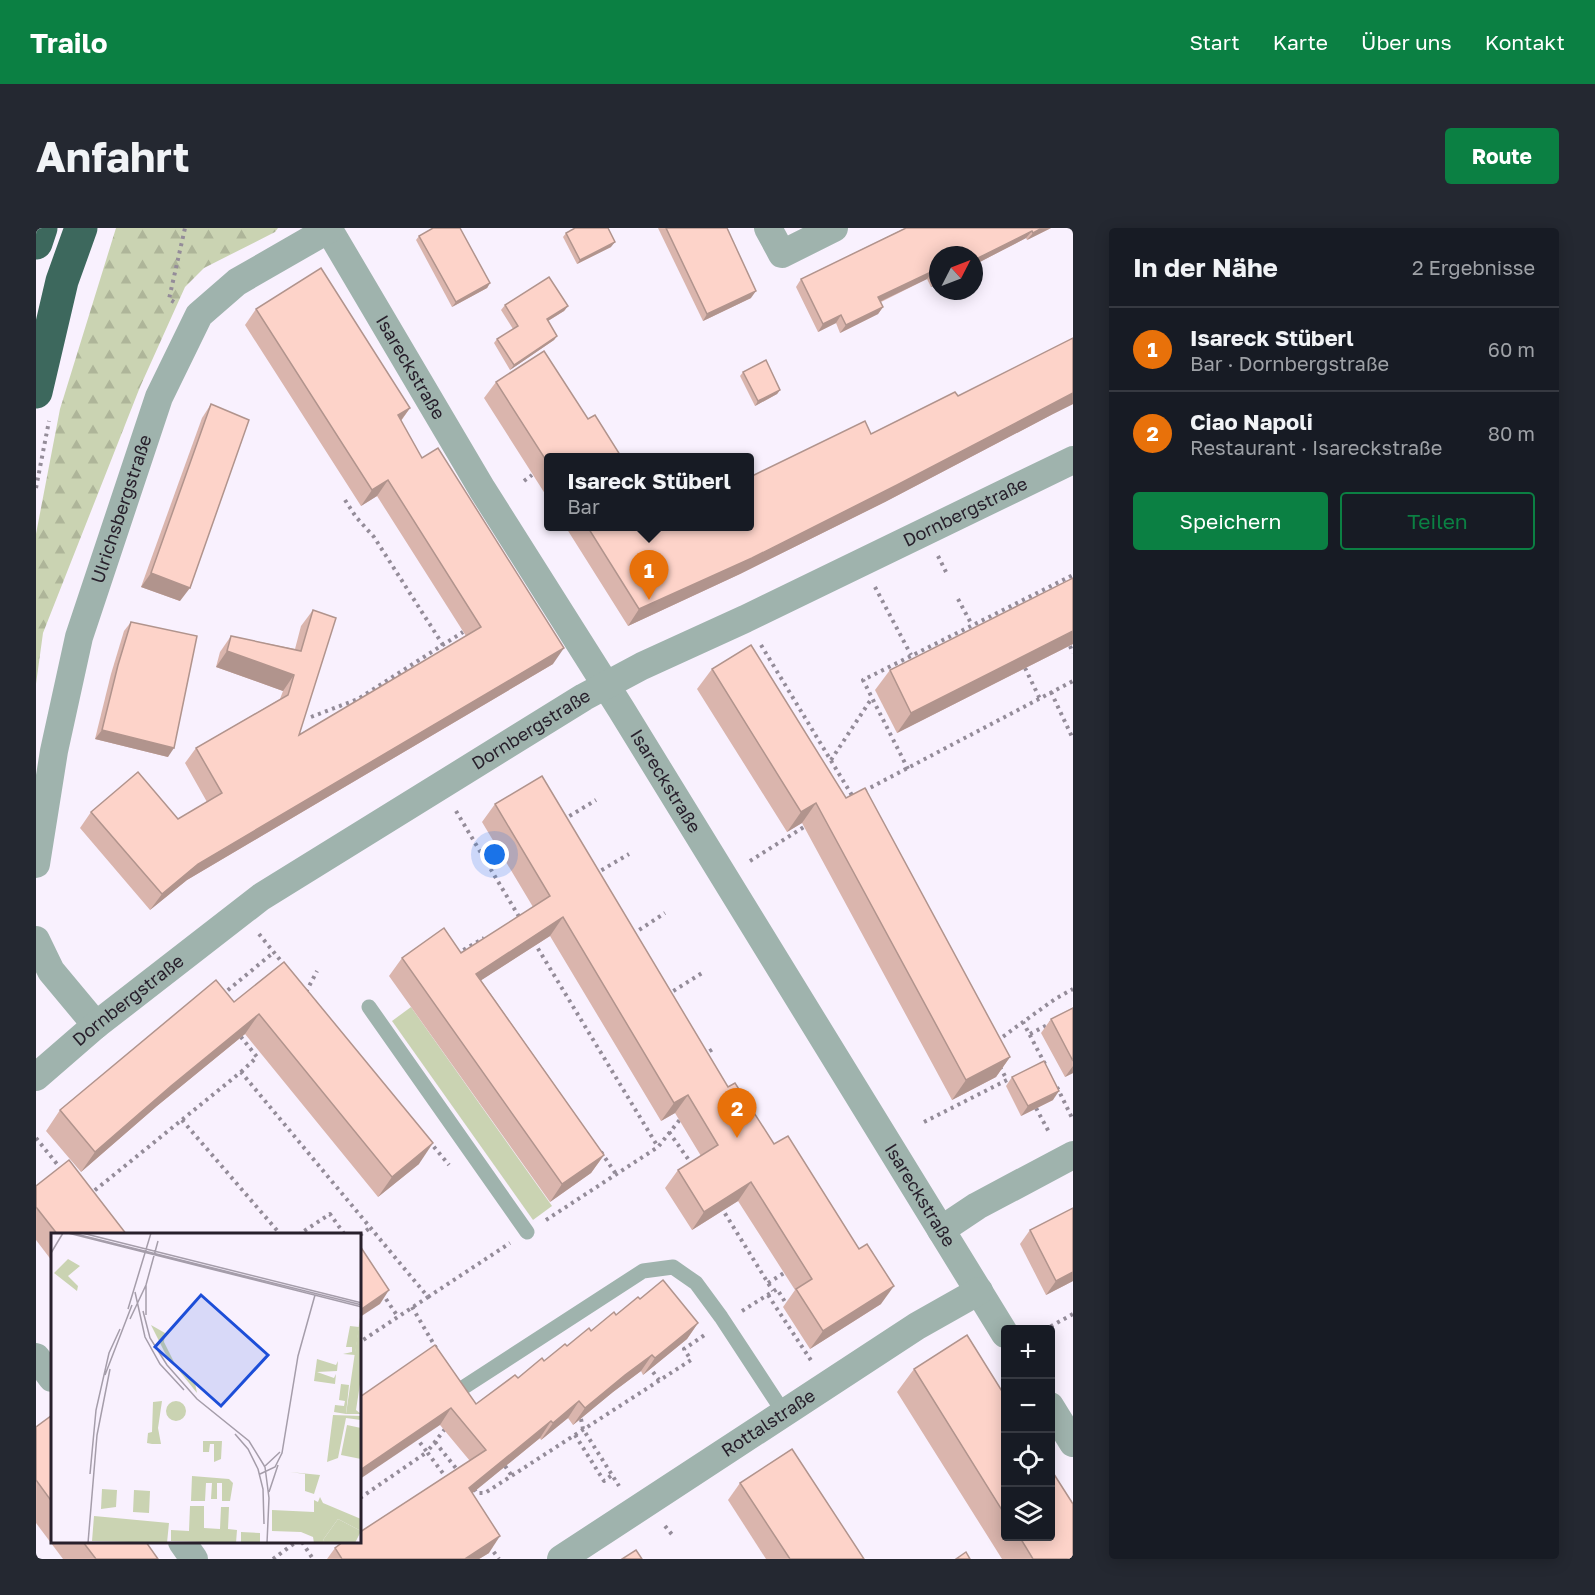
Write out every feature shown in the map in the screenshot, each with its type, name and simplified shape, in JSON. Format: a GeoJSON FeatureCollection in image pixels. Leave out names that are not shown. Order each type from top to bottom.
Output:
{"type":"FeatureCollection","features":[{"type":"Feature","properties":{"kind":"highway"},"geometry":{"type":"LineString","coordinates":[[36,243],[41,228]]}},
{"type":"Feature","properties":{"kind":"highway"},"geometry":{"type":"LineString","coordinates":[[36,392],[62,281],[81,228]]}},
{"type":"Feature","properties":{"kind":"street"},"geometry":{"type":"LineString","coordinates":[[768,228],[782,254],[834,228]]}},
{"type":"Feature","properties":{"kind":"street","name":"Ulrichsbergstraße"},"geometry":{"type":"LineString","coordinates":[[36,864],[54,752],[78,637],[159,398],[199,315],[237,282],[329,229]]}},
{"type":"Feature","properties":{"kind":"street","name":"Isareckstraße"},"geometry":{"type":"LineString","coordinates":[[329,229],[482,489],[1001,1327]]}},
{"type":"Feature","properties":{"kind":"street","name":"Dornbergstraße"},"geometry":{"type":"LineString","coordinates":[[36,1077],[96,1025],[261,897],[584,697],[642,666],[745,619],[1073,460]]}},
{"type":"Feature","properties":{"kind":"street"},"geometry":{"type":"LineString","coordinates":[[36,940],[51,971],[96,1025]]}},
{"type":"Feature","properties":{"kind":"street"},"geometry":{"type":"LineString","coordinates":[[941,1230],[1063,1148]]}},
{"type":"Feature","properties":{"kind":"street","name":"Rottalstraße"},"geometry":{"type":"LineString","coordinates":[[561,1559],[917,1326],[979,1291]]}},
{"type":"Feature","properties":{"kind":"street"},"geometry":{"type":"LineString","coordinates":[[36,1357],[51,1377]]}},
{"type":"Feature","properties":{"kind":"street"},"geometry":{"type":"LineString","coordinates":[[1055,1414],[1073,1443]]}},
{"type":"Feature","properties":{"kind":"street"},"geometry":{"type":"LineString","coordinates":[[183,1544],[194,1559]]}},
{"type":"Feature","properties":{"kind":"lane"},"geometry":{"type":"LineString","coordinates":[[369,1007],[527,1232]]}},
{"type":"Feature","properties":{"kind":"lane"},"geometry":{"type":"LineString","coordinates":[[461,1389],[643,1271],[673,1267],[696,1283],[784,1413]]}},
{"type":"Feature","properties":{"kind":"path"},"geometry":{"type":"LineString","coordinates":[[185,228],[169,299],[199,315]]}},
{"type":"Feature","properties":{"kind":"path"},"geometry":{"type":"LineString","coordinates":[[524,481],[532,475]]}},
{"type":"Feature","properties":{"kind":"path"},"geometry":{"type":"LineString","coordinates":[[345,500],[356,517],[374,537],[443,645]]}},
{"type":"Feature","properties":{"kind":"path"},"geometry":{"type":"LineString","coordinates":[[862,562],[911,655]]}},
{"type":"Feature","properties":{"kind":"path"},"geometry":{"type":"LineString","coordinates":[[908,769],[863,680],[1073,575]]}},
{"type":"Feature","properties":{"kind":"path"},"geometry":{"type":"LineString","coordinates":[[958,600],[972,625]]}},
{"type":"Feature","properties":{"kind":"path"},"geometry":{"type":"LineString","coordinates":[[745,619],[853,797]]}},
{"type":"Feature","properties":{"kind":"path"},"geometry":{"type":"LineString","coordinates":[[311,717],[358,699],[463,632]]}},
{"type":"Feature","properties":{"kind":"path"},"geometry":{"type":"LineString","coordinates":[[1070,646],[1073,653]]}},
{"type":"Feature","properties":{"kind":"path"},"geometry":{"type":"LineString","coordinates":[[1025,668],[1040,699]]}},
{"type":"Feature","properties":{"kind":"path"},"geometry":{"type":"LineString","coordinates":[[845,802],[1073,681]]}},
{"type":"Feature","properties":{"kind":"path"},"geometry":{"type":"LineString","coordinates":[[776,688],[785,683]]}},
{"type":"Feature","properties":{"kind":"path"},"geometry":{"type":"LineString","coordinates":[[1051,692],[1073,739]]}},
{"type":"Feature","properties":{"kind":"path"},"geometry":{"type":"LineString","coordinates":[[821,763],[830,759],[872,698]]}},
{"type":"Feature","properties":{"kind":"path"},"geometry":{"type":"LineString","coordinates":[[433,792],[455,809],[526,928]]}},
{"type":"Feature","properties":{"kind":"path"},"geometry":{"type":"LineString","coordinates":[[559,823],[596,800]]}},
{"type":"Feature","properties":{"kind":"path"},"geometry":{"type":"LineString","coordinates":[[724,878],[809,823]]}},
{"type":"Feature","properties":{"kind":"path"},"geometry":{"type":"LineString","coordinates":[[587,878],[629,854]]}},
{"type":"Feature","properties":{"kind":"path"},"geometry":{"type":"LineString","coordinates":[[626,939],[664,913]]}},
{"type":"Feature","properties":{"kind":"path"},"geometry":{"type":"LineString","coordinates":[[510,924],[520,918]]}},
{"type":"Feature","properties":{"kind":"path"},"geometry":{"type":"LineString","coordinates":[[256,932],[287,968]]}},
{"type":"Feature","properties":{"kind":"path"},"geometry":{"type":"LineString","coordinates":[[467,962],[460,952],[490,935]]}},
{"type":"Feature","properties":{"kind":"path"},"geometry":{"type":"LineString","coordinates":[[532,938],[658,1147]]}},
{"type":"Feature","properties":{"kind":"path"},"geometry":{"type":"LineString","coordinates":[[221,996],[274,952]]}},
{"type":"Feature","properties":{"kind":"path"},"geometry":{"type":"LineString","coordinates":[[300,984],[306,992],[317,971]]}},
{"type":"Feature","properties":{"kind":"path"},"geometry":{"type":"LineString","coordinates":[[663,997],[702,973]]}},
{"type":"Feature","properties":{"kind":"path"},"geometry":{"type":"LineString","coordinates":[[989,1047],[1055,999],[1073,989]]}},
{"type":"Feature","properties":{"kind":"path"},"geometry":{"type":"LineString","coordinates":[[1030,1034],[1058,1019]]}},
{"type":"Feature","properties":{"kind":"path"},"geometry":{"type":"LineString","coordinates":[[1023,1022],[1049,1071]]}},
{"type":"Feature","properties":{"kind":"path"},"geometry":{"type":"LineString","coordinates":[[85,1198],[257,1057],[241,1037]]}},
{"type":"Feature","properties":{"kind":"path"},"geometry":{"type":"LineString","coordinates":[[697,1058],[713,1049]]}},
{"type":"Feature","properties":{"kind":"path"},"geometry":{"type":"LineString","coordinates":[[1036,1065],[1044,1061]]}},
{"type":"Feature","properties":{"kind":"path"},"geometry":{"type":"LineString","coordinates":[[998,1064],[1007,1080]]}},
{"type":"Feature","properties":{"kind":"path"},"geometry":{"type":"LineString","coordinates":[[241,1072],[428,1297]]}},
{"type":"Feature","properties":{"kind":"path"},"geometry":{"type":"LineString","coordinates":[[924,1122],[1014,1077]]}},
{"type":"Feature","properties":{"kind":"path"},"geometry":{"type":"LineString","coordinates":[[1054,1081],[1073,1120]]}},
{"type":"Feature","properties":{"kind":"path"},"geometry":{"type":"LineString","coordinates":[[1036,1108],[1063,1148]]}},
{"type":"Feature","properties":{"kind":"path"},"geometry":{"type":"LineString","coordinates":[[527,1232],[658,1147],[681,1118],[690,1112]]}},
{"type":"Feature","properties":{"kind":"path"},"geometry":{"type":"LineString","coordinates":[[182,1120],[279,1233]]}},
{"type":"Feature","properties":{"kind":"path"},"geometry":{"type":"LineString","coordinates":[[669,1132],[696,1171]]}},
{"type":"Feature","properties":{"kind":"path"},"geometry":{"type":"LineString","coordinates":[[36,1138],[63,1170]]}},
{"type":"Feature","properties":{"kind":"path"},"geometry":{"type":"LineString","coordinates":[[428,1140],[451,1168]]}},
{"type":"Feature","properties":{"kind":"path"},"geometry":{"type":"LineString","coordinates":[[596,1145],[616,1174]]}},
{"type":"Feature","properties":{"kind":"path"},"geometry":{"type":"LineString","coordinates":[[716,1200],[768,1283],[787,1305]]}},
{"type":"Feature","properties":{"kind":"path"},"geometry":{"type":"LineString","coordinates":[[723,1210],[730,1205]]}},
{"type":"Feature","properties":{"kind":"path"},"geometry":{"type":"LineString","coordinates":[[301,1233],[330,1214],[344,1233]]}},
{"type":"Feature","properties":{"kind":"path"},"geometry":{"type":"LineString","coordinates":[[362,1234],[370,1228]]}},
{"type":"Feature","properties":{"kind":"path"},"geometry":{"type":"LineString","coordinates":[[362,1341],[512,1242],[504,1233]]}},
{"type":"Feature","properties":{"kind":"path"},"geometry":{"type":"LineString","coordinates":[[768,1283],[784,1274]]}},
{"type":"Feature","properties":{"kind":"path"},"geometry":{"type":"LineString","coordinates":[[768,1294],[827,1385]]}},
{"type":"Feature","properties":{"kind":"path"},"geometry":{"type":"LineString","coordinates":[[386,1299],[398,1317]]}},
{"type":"Feature","properties":{"kind":"path"},"geometry":{"type":"LineString","coordinates":[[412,1307],[436,1348]]}},
{"type":"Feature","properties":{"kind":"path"},"geometry":{"type":"LineString","coordinates":[[1052,1325],[1073,1314]]}},
{"type":"Feature","properties":{"kind":"path"},"geometry":{"type":"LineString","coordinates":[[470,1485],[477,1493],[484,1493],[512,1476],[691,1360],[684,1349],[697,1340]]}},
{"type":"Feature","properties":{"kind":"path"},"geometry":{"type":"LineString","coordinates":[[653,1372],[659,1380]]}},
{"type":"Feature","properties":{"kind":"path"},"geometry":{"type":"LineString","coordinates":[[575,1435],[604,1481],[611,1473],[583,1429],[581,1419]]}},
{"type":"Feature","properties":{"kind":"path"},"geometry":{"type":"LineString","coordinates":[[362,1497],[427,1452],[445,1429]]}},
{"type":"Feature","properties":{"kind":"path"},"geometry":{"type":"LineString","coordinates":[[418,1440],[449,1482]]}},
{"type":"Feature","properties":{"kind":"path"},"geometry":{"type":"LineString","coordinates":[[435,1442],[463,1476]]}},
{"type":"Feature","properties":{"kind":"path"},"geometry":{"type":"LineString","coordinates":[[505,1466],[512,1476]]}},
{"type":"Feature","properties":{"kind":"path"},"geometry":{"type":"LineString","coordinates":[[671,1540],[677,1535]]}},
{"type":"Feature","properties":{"kind":"path"},"geometry":{"type":"LineString","coordinates":[[485,1543],[499,1559]]}},
{"type":"Feature","properties":{"kind":"path"},"geometry":{"type":"LineString","coordinates":[[273,1559],[293,1544]]}},
{"type":"Feature","properties":{"kind":"path"},"geometry":{"type":"LineString","coordinates":[[303,1544],[313,1559]]}},
{"type":"Feature","properties":{"kind":"green space"},"geometry":{"type":"Polygon","coordinates":[[[116,228],[278,228],[275,232],[204,268],[185,287],[140,387],[43,633],[36,684],[36,534],[60,409],[116,228]]]}},
{"type":"Feature","properties":{"kind":"green space"},"geometry":{"type":"Polygon","coordinates":[[[411,1007],[552,1206],[533,1220],[392,1021],[411,1007]]]}},
{"type":"Feature","properties":{"kind":"building"},"geometry":{"type":"Polygon","coordinates":[[[433,228],[460,228],[490,283],[456,302],[419,236],[433,228]]]}},
{"type":"Feature","properties":{"kind":"building"},"geometry":{"type":"Polygon","coordinates":[[[575,228],[608,228],[615,242],[580,260],[566,233],[575,228]]]}},
{"type":"Feature","properties":{"kind":"building"},"geometry":{"type":"Polygon","coordinates":[[[666,228],[727,228],[756,291],[707,314],[666,228]]]}},
{"type":"Feature","properties":{"kind":"building"},"geometry":{"type":"Polygon","coordinates":[[[906,228],[1042,228],[983,256],[983,246],[929,246],[929,273],[878,297],[883,307],[846,325],[841,315],[823,324],[801,279],[906,228]]]}},
{"type":"Feature","properties":{"kind":"building"},"geometry":{"type":"Polygon","coordinates":[[[321,268],[410,408],[398,415],[422,458],[438,448],[564,648],[198,864],[162,894],[91,812],[138,772],[178,819],[222,793],[196,748],[288,695],[294,675],[227,651],[231,636],[301,651],[313,610],[336,618],[299,735],[481,627],[388,480],[372,490],[256,309],[321,268]]]}},
{"type":"Feature","properties":{"kind":"building"},"geometry":{"type":"Polygon","coordinates":[[[549,277],[568,306],[547,319],[557,336],[514,365],[497,339],[518,326],[505,305],[549,277]]]}},
{"type":"Feature","properties":{"kind":"building"},"geometry":{"type":"Polygon","coordinates":[[[1073,338],[1073,393],[752,558],[639,609],[590,531],[754,531],[754,475],[865,421],[871,434],[955,392],[958,396],[1073,338]]]}},
{"type":"Feature","properties":{"kind":"building"},"geometry":{"type":"Polygon","coordinates":[[[544,351],[588,419],[595,415],[619,453],[544,453],[544,457],[496,382],[544,351]]]}},
{"type":"Feature","properties":{"kind":"building"},"geometry":{"type":"Polygon","coordinates":[[[766,360],[780,390],[758,401],[743,372],[766,360]]]}},
{"type":"Feature","properties":{"kind":"building"},"geometry":{"type":"Polygon","coordinates":[[[211,404],[249,420],[190,588],[151,573],[211,404]]]}},
{"type":"Feature","properties":{"kind":"building"},"geometry":{"type":"Polygon","coordinates":[[[1073,578],[1073,631],[911,713],[890,670],[1073,578]]]}},
{"type":"Feature","properties":{"kind":"building"},"geometry":{"type":"Polygon","coordinates":[[[131,622],[197,636],[174,748],[102,730],[131,622]]]}},
{"type":"Feature","properties":{"kind":"building"},"geometry":{"type":"Polygon","coordinates":[[[751,645],[846,798],[865,788],[1010,1057],[966,1080],[816,803],[801,812],[712,669],[751,645]]]}},
{"type":"Feature","properties":{"kind":"building"},"geometry":{"type":"Polygon","coordinates":[[[542,776],[728,1087],[735,1083],[774,1144],[788,1136],[859,1249],[867,1244],[894,1286],[823,1331],[796,1289],[812,1279],[751,1182],[704,1212],[678,1170],[718,1145],[688,1095],[674,1103],[563,917],[476,974],[604,1155],[562,1184],[402,958],[444,928],[461,953],[550,896],[495,804],[542,776]]]}},
{"type":"Feature","properties":{"kind":"building"},"geometry":{"type":"Polygon","coordinates":[[[284,962],[433,1143],[392,1177],[259,1014],[95,1152],[60,1110],[216,980],[234,1002],[284,962]]]}},
{"type":"Feature","properties":{"kind":"building"},"geometry":{"type":"Polygon","coordinates":[[[1073,1008],[1073,1061],[1051,1019],[1073,1008]]]}},
{"type":"Feature","properties":{"kind":"building"},"geometry":{"type":"Polygon","coordinates":[[[1044,1061],[1059,1091],[1028,1106],[1012,1077],[1044,1061]]]}},
{"type":"Feature","properties":{"kind":"building"},"geometry":{"type":"Polygon","coordinates":[[[69,1160],[125,1233],[56,1233],[36,1207],[36,1186],[69,1160]]]}},
{"type":"Feature","properties":{"kind":"building"},"geometry":{"type":"Polygon","coordinates":[[[1073,1208],[1073,1272],[1056,1281],[1030,1230],[1073,1208]]]}},
{"type":"Feature","properties":{"kind":"building"},"geometry":{"type":"Polygon","coordinates":[[[362,1249],[389,1290],[362,1309],[362,1249]]]}},
{"type":"Feature","properties":{"kind":"building"},"geometry":{"type":"Polygon","coordinates":[[[663,1280],[698,1323],[655,1358],[652,1355],[625,1375],[585,1408],[579,1401],[553,1423],[551,1421],[469,1488],[500,1536],[465,1559],[342,1559],[335,1548],[340,1544],[362,1544],[362,1531],[486,1450],[451,1408],[362,1469],[362,1396],[435,1345],[476,1404],[515,1375],[518,1378],[542,1358],[544,1361],[589,1328],[591,1331],[614,1312],[616,1315],[638,1297],[640,1299],[663,1280]]]}},
{"type":"Feature","properties":{"kind":"building"},"geometry":{"type":"Polygon","coordinates":[[[967,1335],[1001,1390],[1001,1509],[914,1369],[967,1335]]]}},
{"type":"Feature","properties":{"kind":"building"},"geometry":{"type":"Polygon","coordinates":[[[51,1416],[51,1501],[36,1480],[36,1427],[51,1416]]]}},
{"type":"Feature","properties":{"kind":"building"},"geometry":{"type":"Polygon","coordinates":[[[792,1449],[864,1559],[790,1559],[740,1483],[792,1449]]]}},
{"type":"Feature","properties":{"kind":"building"},"geometry":{"type":"Polygon","coordinates":[[[1055,1476],[1073,1504],[1073,1557],[1070,1559],[1033,1559],[1022,1541],[1055,1541],[1055,1476]]]}},
{"type":"Feature","properties":{"kind":"building"},"geometry":{"type":"Polygon","coordinates":[[[85,1544],[147,1544],[158,1559],[96,1559],[85,1544]]]}},
{"type":"Feature","properties":{"kind":"building"},"geometry":{"type":"Polygon","coordinates":[[[636,1550],[642,1559],[622,1559],[636,1550]]]}},
{"type":"Feature","properties":{"kind":"building"},"geometry":{"type":"Polygon","coordinates":[[[966,1552],[970,1559],[956,1559],[966,1552]]]}},
{"type":"Feature","properties":{"kind":"place","name":"Isareck Stüberl"},"geometry":{"type":"Point","coordinates":[649,600]}},
{"type":"Feature","properties":{"kind":"place","name":"Ciao Napoli"},"geometry":{"type":"Point","coordinates":[737,1138]}}]}
